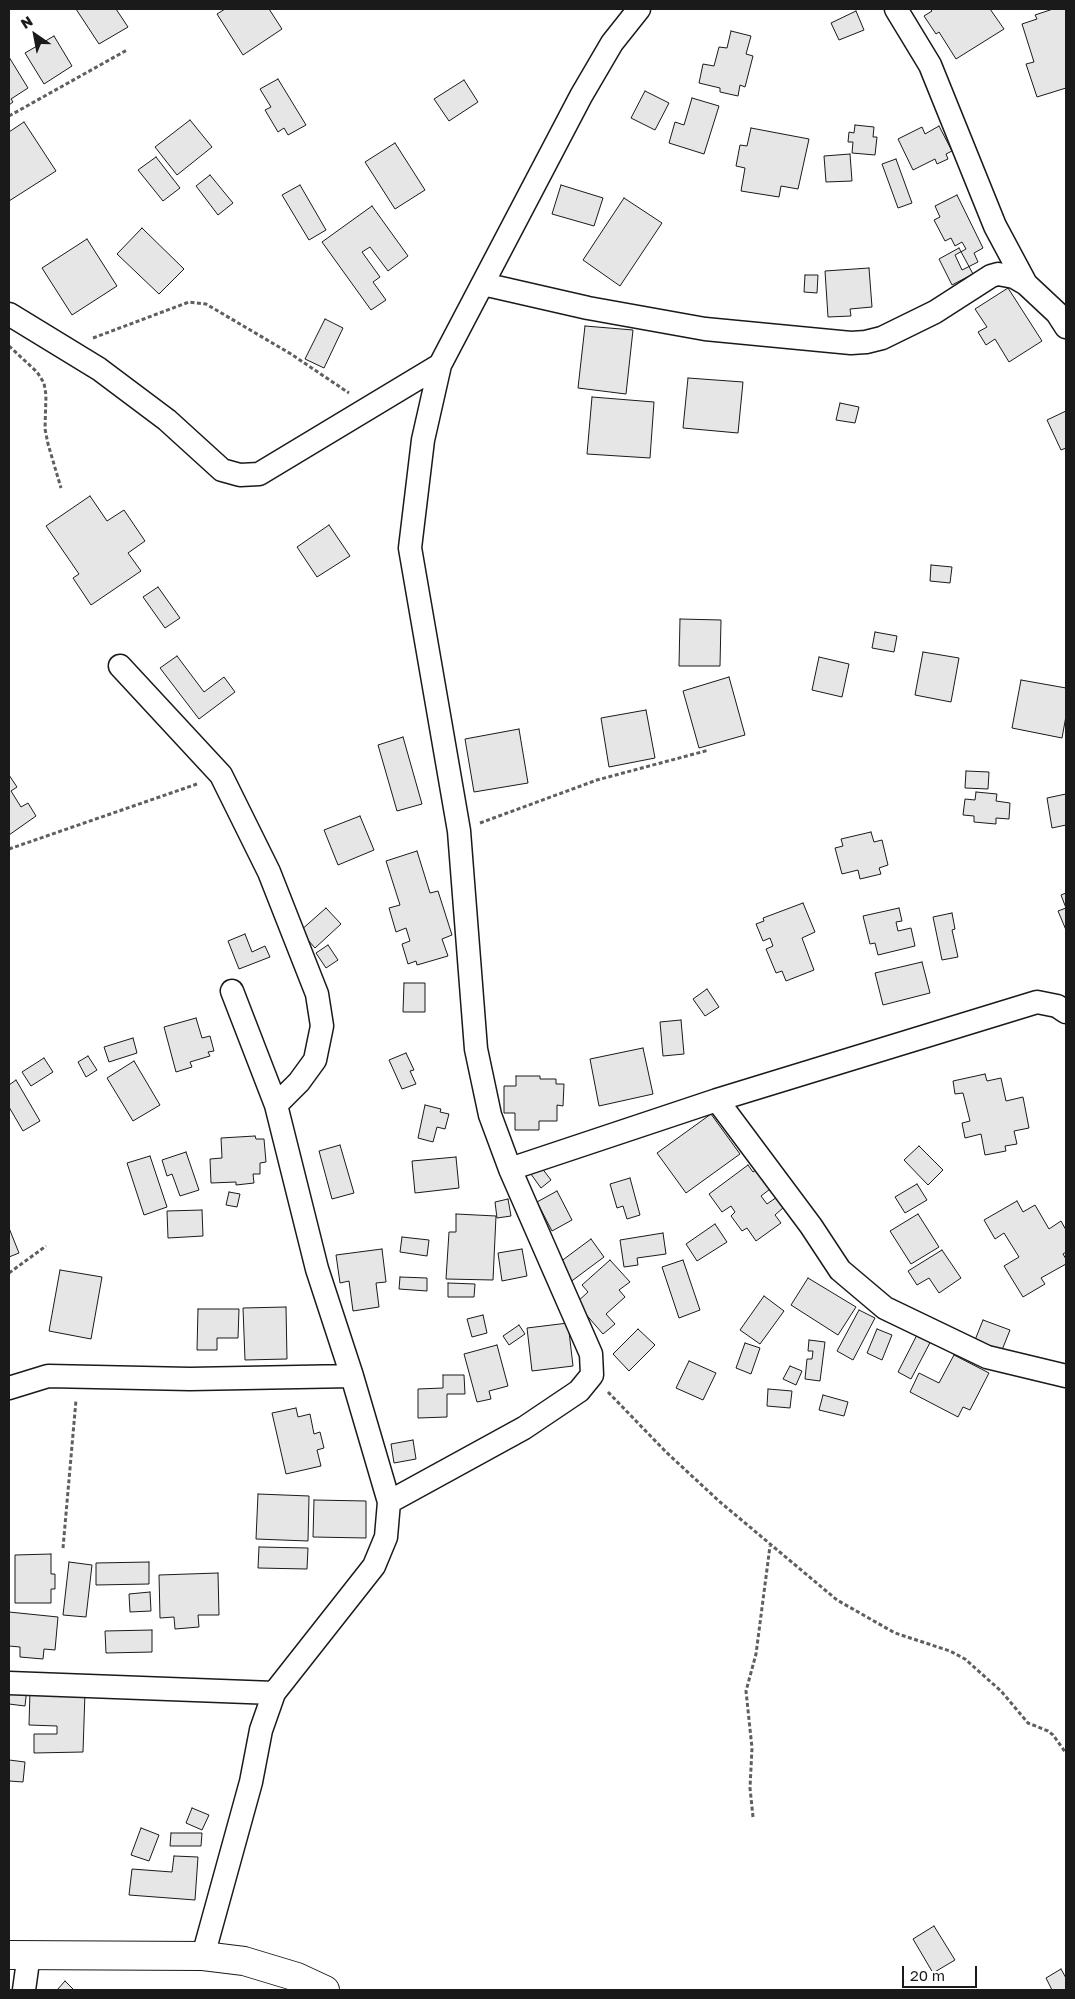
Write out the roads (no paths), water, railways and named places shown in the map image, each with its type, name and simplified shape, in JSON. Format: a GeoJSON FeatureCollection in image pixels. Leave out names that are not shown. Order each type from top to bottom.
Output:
{"type":"FeatureCollection","features":[{"type":"Feature","properties":{"kind":"street"},"geometry":{"type":"LineString","coordinates":[[388,1502],[524,1428],[579,1391],[592,1375],[591,1354],[510,1169],[490,1115],[476,1049],[459,832],[410,548],[423,440],[440,364],[581,96],[612,43],[639,9]]}},
{"type":"Feature","properties":{"kind":"street"},"geometry":{"type":"LineString","coordinates":[[896,9],[930,65],[995,226],[1026,284]]}},
{"type":"Feature","properties":{"kind":"street"},"geometry":{"type":"LineString","coordinates":[[483,284],[588,308],[705,329],[851,343],[882,338],[934,312],[991,276],[1005,275],[1014,277],[1026,284],[1057,313],[1066,327]]}},
{"type":"Feature","properties":{"kind":"street"},"geometry":{"type":"LineString","coordinates":[[9,314],[64,350],[99,369],[167,420],[222,470],[240,476],[259,474],[440,364]]}},
{"type":"Feature","properties":{"kind":"street"},"geometry":{"type":"LineString","coordinates":[[120,666],[221,775],[269,872],[317,994],[322,1026],[315,1060],[299,1082],[276,1105]]}},
{"type":"Feature","properties":{"kind":"street"},"geometry":{"type":"LineString","coordinates":[[203,1956],[251,1782],[261,1730],[274,1694],[374,1566],[386,1537],[388,1502],[352,1376],[317,1269],[276,1105],[232,991]]}},
{"type":"Feature","properties":{"kind":"street"},"geometry":{"type":"LineString","coordinates":[[510,1169],[718,1100],[1038,1002],[1057,1006],[1066,1012]]}},
{"type":"Feature","properties":{"kind":"street"},"geometry":{"type":"LineString","coordinates":[[718,1100],[811,1226],[840,1270],[885,1308],[987,1357],[1066,1376]]}},
{"type":"Feature","properties":{"kind":"street"},"geometry":{"type":"LineString","coordinates":[[9,1388],[48,1376],[190,1378],[352,1376]]}},
{"type":"Feature","properties":{"kind":"street"},"geometry":{"type":"LineString","coordinates":[[9,1683],[274,1694]]}},
{"type":"Feature","properties":{"kind":"street"},"geometry":{"type":"LineString","coordinates":[[24,1990],[19,1954],[203,1956],[244,1961],[297,1977],[325,1990]]}}]}
